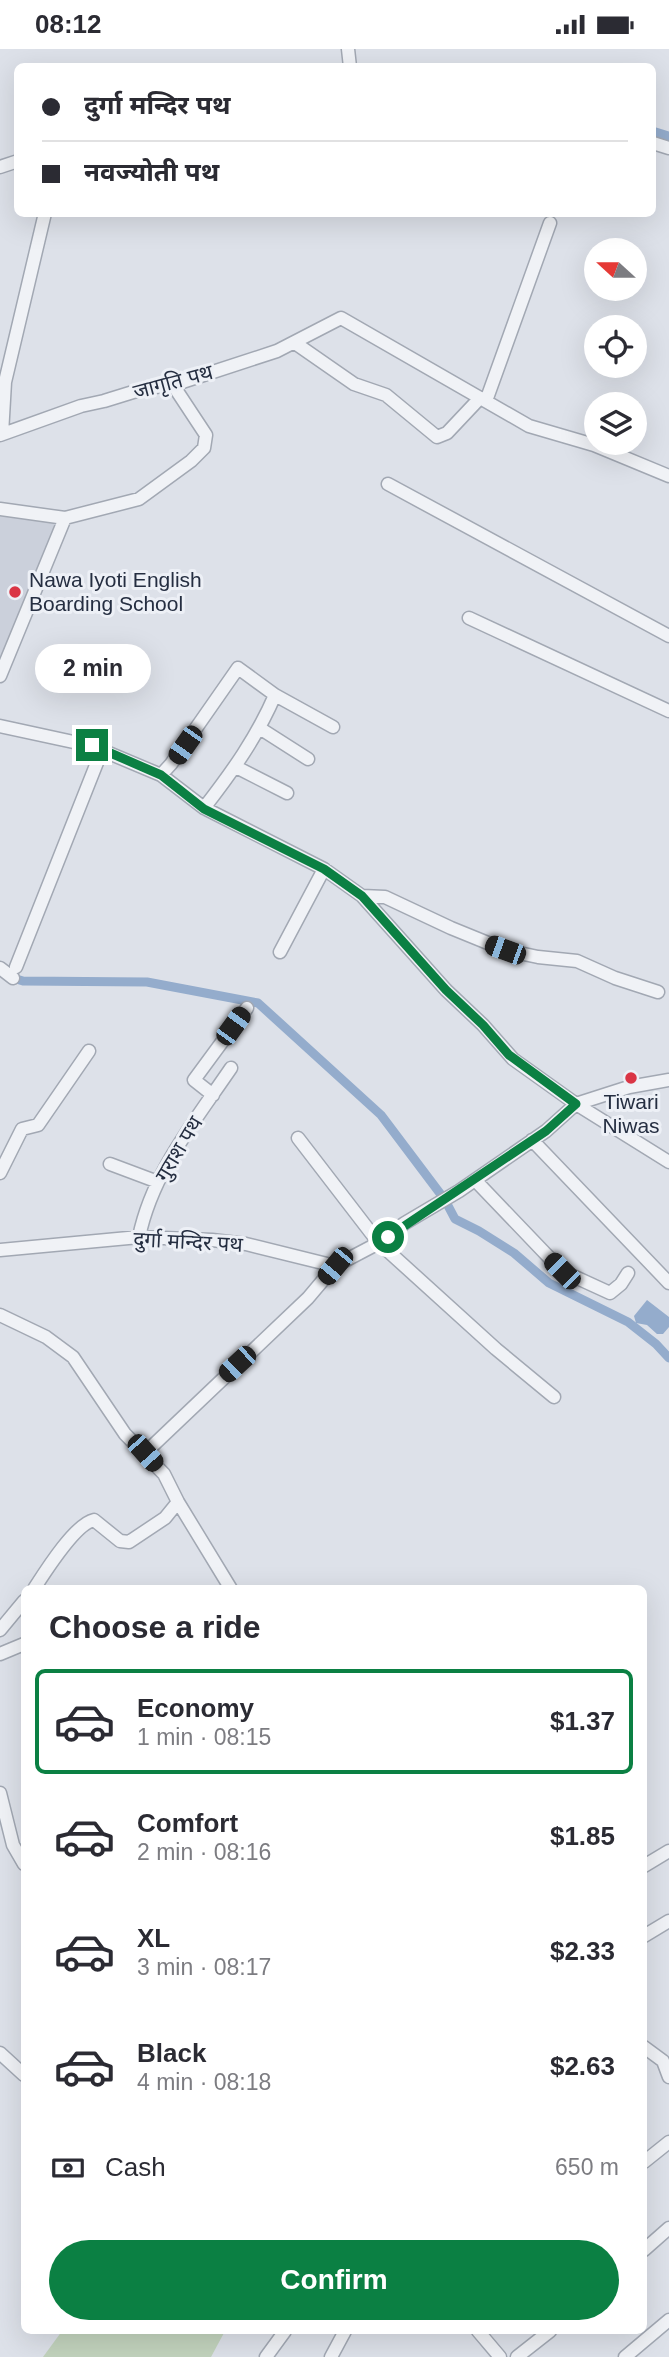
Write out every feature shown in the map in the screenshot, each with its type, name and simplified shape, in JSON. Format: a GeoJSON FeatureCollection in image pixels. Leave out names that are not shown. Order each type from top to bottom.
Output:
{"type":"FeatureCollection","features":[{"type":"Feature","properties":{"kind":"street"},"geometry":{"type":"LineString","coordinates":[[1,434],[5,382],[44,217]]}},
{"type":"Feature","properties":{"kind":"street"},"geometry":{"type":"LineString","coordinates":[[295,343],[354,384],[386,395],[437,437],[447,433],[483,399],[550,223]]}},
{"type":"Feature","properties":{"kind":"street","name":"जागृति पथ"},"geometry":{"type":"LineString","coordinates":[[1,434],[81,406],[146,388],[173,385],[295,343],[341,318],[483,399]]}},
{"type":"Feature","properties":{"kind":"street"},"geometry":{"type":"LineString","coordinates":[[0,509],[65,518],[139,499],[191,461],[204,448],[206,435],[173,385]]}},
{"type":"Feature","properties":{"kind":"street"},"geometry":{"type":"LineString","coordinates":[[483,399],[529,426],[594,445],[669,476]]}},
{"type":"Feature","properties":{"kind":"street"},"geometry":{"type":"LineString","coordinates":[[388,484],[669,636]]}},
{"type":"Feature","properties":{"kind":"street"},"geometry":{"type":"LineString","coordinates":[[0,676],[65,518]]}},
{"type":"Feature","properties":{"kind":"street"},"geometry":{"type":"LineString","coordinates":[[469,618],[669,711]]}},
{"type":"Feature","properties":{"kind":"street"},"geometry":{"type":"LineString","coordinates":[[161,775],[238,669],[275,695],[333,727]]}},
{"type":"Feature","properties":{"kind":"street"},"geometry":{"type":"LineString","coordinates":[[204,809],[261,729],[275,695]]}},
{"type":"Feature","properties":{"kind":"street"},"geometry":{"type":"LineString","coordinates":[[0,726],[75,741],[161,775],[204,809],[324,869],[362,896],[446,990],[483,1025],[509,1055],[576,1104],[669,1162]]}},
{"type":"Feature","properties":{"kind":"street"},"geometry":{"type":"LineString","coordinates":[[261,729],[308,759]]}},
{"type":"Feature","properties":{"kind":"street"},"geometry":{"type":"LineString","coordinates":[[0,968],[14,973],[102,750]]}},
{"type":"Feature","properties":{"kind":"street"},"geometry":{"type":"LineString","coordinates":[[236,767],[287,793]]}},
{"type":"Feature","properties":{"kind":"street"},"geometry":{"type":"LineString","coordinates":[[280,952],[324,869]]}},
{"type":"Feature","properties":{"kind":"street"},"geometry":{"type":"LineString","coordinates":[[362,896],[385,897],[505,950],[577,961],[615,978],[658,992]]}},
{"type":"Feature","properties":{"kind":"street"},"geometry":{"type":"LineString","coordinates":[[213,1095],[194,1080],[247,1008]]}},
{"type":"Feature","properties":{"kind":"street"},"geometry":{"type":"LineString","coordinates":[[0,1173],[22,1129],[38,1125],[89,1051]]}},
{"type":"Feature","properties":{"kind":"street","name":"गुराश पथ"},"geometry":{"type":"LineString","coordinates":[[139,1237],[142,1222],[171,1156],[231,1068]]}},
{"type":"Feature","properties":{"kind":"street"},"geometry":{"type":"LineString","coordinates":[[145,1453],[308,1297],[335,1266],[475,1180],[532,1140],[576,1104],[629,1087],[669,1080]]}},
{"type":"Feature","properties":{"kind":"street"},"geometry":{"type":"LineString","coordinates":[[298,1138],[378,1242],[496,1349],[554,1397]]}},
{"type":"Feature","properties":{"kind":"street"},"geometry":{"type":"LineString","coordinates":[[532,1140],[669,1283]]}},
{"type":"Feature","properties":{"kind":"street"},"geometry":{"type":"LineString","coordinates":[[110,1164],[158,1182]]}},
{"type":"Feature","properties":{"kind":"street"},"geometry":{"type":"LineString","coordinates":[[475,1180],[562,1271],[610,1293],[621,1284],[628,1273]]}},
{"type":"Feature","properties":{"kind":"street","name":"दुर्गा मन्दिर पथ"},"geometry":{"type":"LineString","coordinates":[[0,1250],[139,1237],[232,1242],[335,1266]]}},
{"type":"Feature","properties":{"kind":"street"},"geometry":{"type":"LineString","coordinates":[[0,1314],[46,1337],[73,1357],[110,1415],[164,1474],[177,1501],[229,1585]]}},
{"type":"Feature","properties":{"kind":"street"},"geometry":{"type":"LineString","coordinates":[[37,1585],[61,1550],[88,1521],[94,1520],[120,1541],[129,1542],[164,1518],[177,1501]]}},
{"type":"Feature","properties":{"kind":"street"},"geometry":{"type":"LineString","coordinates":[[0,1630],[21,1605]]}},
{"type":"Feature","properties":{"kind":"street"},"geometry":{"type":"LineString","coordinates":[[0,1793],[13,1845],[21,1859]]}},
{"type":"Feature","properties":{"kind":"street"},"geometry":{"type":"LineString","coordinates":[[647,1864],[669,1851]]}},
{"type":"Feature","properties":{"kind":"street"},"geometry":{"type":"LineString","coordinates":[[647,1934],[669,1921]]}},
{"type":"Feature","properties":{"kind":"street"},"geometry":{"type":"LineString","coordinates":[[647,2048],[666,2059],[669,2077]]}},
{"type":"Feature","properties":{"kind":"street"},"geometry":{"type":"LineString","coordinates":[[0,2053],[21,2072]]}},
{"type":"Feature","properties":{"kind":"street"},"geometry":{"type":"LineString","coordinates":[[647,2160],[669,2142]]}},
{"type":"Feature","properties":{"kind":"street"},"geometry":{"type":"LineString","coordinates":[[647,2247],[669,2228]]}},
{"type":"Feature","properties":{"kind":"street"},"geometry":{"type":"LineString","coordinates":[[625,2357],[639,2353],[669,2320]]}},
{"type":"Feature","properties":{"kind":"street"},"geometry":{"type":"LineString","coordinates":[[266,2357],[283,2334]]}},
{"type":"Feature","properties":{"kind":"street"},"geometry":{"type":"LineString","coordinates":[[331,2357],[343,2334]]}},
{"type":"Feature","properties":{"kind":"street"},"geometry":{"type":"LineString","coordinates":[[481,2334],[500,2357]]}},
{"type":"Feature","properties":{"kind":"street"},"geometry":{"type":"LineString","coordinates":[[517,2357],[546,2334]]}},
{"type":"Feature","properties":{"kind":"shaded area","name":"Nawa Iyoti English Boarding School"},"geometry":{"type":"Polygon","coordinates":[[[0,511],[61,520],[0,663],[0,511]]]}},
{"type":"Feature","properties":{"kind":"green space"},"geometry":{"type":"Polygon","coordinates":[[[60,2334],[223,2334],[211,2357],[43,2357],[60,2334]]]}},
{"type":"Feature","properties":{"kind":"water"},"geometry":{"type":"Polygon","coordinates":[[[647,1300],[669,1317],[669,1327],[663,1334],[657,1334],[647,1325],[636,1323],[634,1316],[647,1300]]]}},
{"type":"Feature","properties":{"kind":"waterway"},"geometry":{"type":"LineString","coordinates":[[656,136],[669,140]]}},
{"type":"Feature","properties":{"kind":"waterway"},"geometry":{"type":"LineString","coordinates":[[13,978],[23,981],[147,982],[258,1003],[381,1115],[445,1200],[455,1219],[514,1253],[549,1283],[628,1322],[669,1358]]}},
{"type":"Feature","properties":{"kind":"place","name":"Nawa Iyoti English Boarding School"},"geometry":{"type":"Point","coordinates":[15,592]}},
{"type":"Feature","properties":{"kind":"place","name":"Tiwari Niwas"},"geometry":{"type":"Point","coordinates":[631,1078]}},
{"type":"Feature","properties":{"kind":"route"},"geometry":{"type":"LineString","coordinates":[[92,745],[161,775],[204,809],[324,869],[362,896],[446,990],[483,1025],[513,1059],[576,1104],[546,1131],[459,1191],[405,1223],[388,1237]]}}]}
